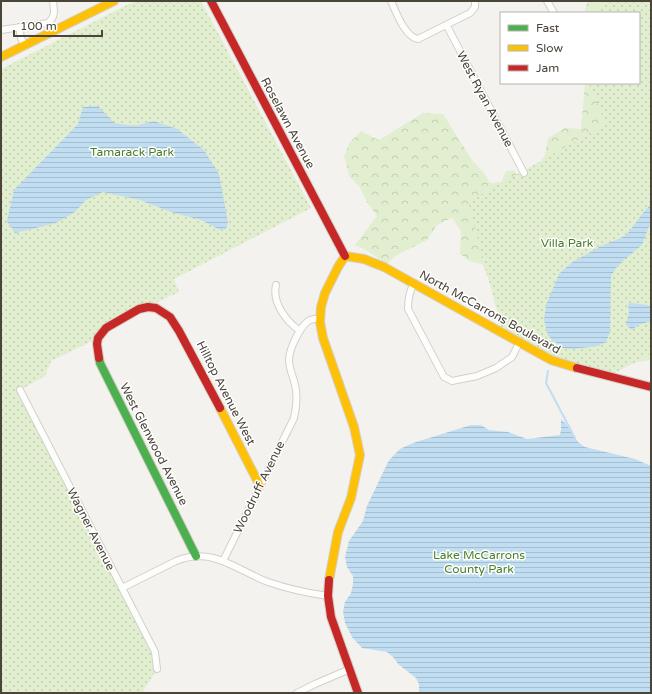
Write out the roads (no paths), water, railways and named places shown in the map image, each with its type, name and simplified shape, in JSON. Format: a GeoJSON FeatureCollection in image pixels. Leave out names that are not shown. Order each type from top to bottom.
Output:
{"type":"FeatureCollection","features":[{"type":"Feature","properties":{"kind":"street"},"geometry":{"type":"LineString","coordinates":[[1,30],[48,23],[52,19],[54,12],[53,1]]}},
{"type":"Feature","properties":{"kind":"street"},"geometry":{"type":"LineString","coordinates":[[1,57],[114,1]]}},
{"type":"Feature","properties":{"kind":"street","name":"Roselawn Avenue"},"geometry":{"type":"LineString","coordinates":[[211,1],[345,256]]}},
{"type":"Feature","properties":{"kind":"street"},"geometry":{"type":"LineString","coordinates":[[391,1],[408,33],[415,39],[421,39],[470,13],[475,4]]}},
{"type":"Feature","properties":{"kind":"street"},"geometry":{"type":"LineString","coordinates":[[547,1],[553,12]]}},
{"type":"Feature","properties":{"kind":"street","name":"West Ryan Avenue"},"geometry":{"type":"LineString","coordinates":[[447,26],[524,173]]}},
{"type":"Feature","properties":{"kind":"street"},"geometry":{"type":"LineString","coordinates":[[19,28],[24,46]]}},
{"type":"Feature","properties":{"kind":"street"},"geometry":{"type":"LineString","coordinates":[[345,256],[340,261],[324,293],[319,318],[323,338],[354,427],[360,455],[351,498],[338,532],[329,580],[328,596],[331,617],[340,637],[358,693]]}},
{"type":"Feature","properties":{"kind":"street","name":"North McCarrons Boulevard"},"geometry":{"type":"LineString","coordinates":[[345,256],[373,262],[559,363],[651,386]]}},
{"type":"Feature","properties":{"kind":"street"},"geometry":{"type":"LineString","coordinates":[[414,283],[410,289],[408,309],[444,376],[452,381],[477,376],[496,368],[512,357],[519,342]]}},
{"type":"Feature","properties":{"kind":"street"},"geometry":{"type":"LineString","coordinates":[[276,285],[274,293],[284,316],[300,332]]}},
{"type":"Feature","properties":{"kind":"street","name":"West Glenwood Avenue"},"geometry":{"type":"LineString","coordinates":[[166,314],[150,306],[140,309],[106,326],[96,341],[96,352],[100,363],[196,556]]}},
{"type":"Feature","properties":{"kind":"street","name":"Hilltop Avenue West"},"geometry":{"type":"LineString","coordinates":[[166,314],[182,335],[260,486]]}},
{"type":"Feature","properties":{"kind":"street","name":"Woodruff Avenue"},"geometry":{"type":"LineString","coordinates":[[223,561],[291,423],[296,409],[297,392],[289,361],[291,348],[309,320],[319,318]]}},
{"type":"Feature","properties":{"kind":"street","name":"Wagner Avenue"},"geometry":{"type":"LineString","coordinates":[[20,390],[155,652],[157,669]]}},
{"type":"Feature","properties":{"kind":"street"},"geometry":{"type":"LineString","coordinates":[[122,588],[176,561],[196,556],[218,558],[267,581],[302,592],[328,596]]}},
{"type":"Feature","properties":{"kind":"street"},"geometry":{"type":"LineString","coordinates":[[297,693],[350,669]]}},
{"type":"Feature","properties":{"kind":"water"},"geometry":{"type":"Polygon","coordinates":[[[98,106],[114,123],[135,126],[154,121],[177,129],[204,150],[219,174],[228,222],[226,229],[220,230],[201,220],[171,212],[140,200],[103,192],[86,200],[75,212],[56,223],[15,233],[7,221],[14,190],[78,124],[83,107],[98,106]]]}},
{"type":"Feature","properties":{"kind":"water"},"geometry":{"type":"Polygon","coordinates":[[[651,204],[651,221],[642,245],[616,268],[611,276],[610,332],[606,342],[598,346],[572,349],[563,348],[548,336],[544,320],[546,305],[559,274],[571,263],[628,233],[651,204]]]}},
{"type":"Feature","properties":{"kind":"water"},"geometry":{"type":"Polygon","coordinates":[[[631,303],[651,307],[651,321],[638,325],[632,330],[626,325],[629,312],[628,304],[631,303]]]}},
{"type":"Feature","properties":{"kind":"water","name":"Lake McCarrons County Park"},"geometry":{"type":"Polygon","coordinates":[[[561,419],[578,442],[585,447],[635,459],[651,466],[651,693],[419,693],[419,684],[416,678],[398,664],[387,652],[362,648],[352,637],[345,623],[343,611],[345,602],[351,593],[353,584],[353,576],[347,567],[345,557],[349,541],[363,521],[367,506],[388,462],[400,449],[413,443],[471,425],[481,425],[489,430],[508,432],[527,439],[560,435],[561,419]]]}},
{"type":"Feature","properties":{"kind":"waterway"},"geometry":{"type":"LineString","coordinates":[[551,350],[553,339]]}},
{"type":"Feature","properties":{"kind":"waterway"},"geometry":{"type":"LineString","coordinates":[[548,371],[546,383],[575,438]]}},
{"type":"Feature","properties":{"kind":"park label","name":"Tamarack Park"},"geometry":{"type":"Point","coordinates":[132,152]}},
{"type":"Feature","properties":{"kind":"park label","name":"Villa Park"},"geometry":{"type":"Point","coordinates":[567,243]}}]}
